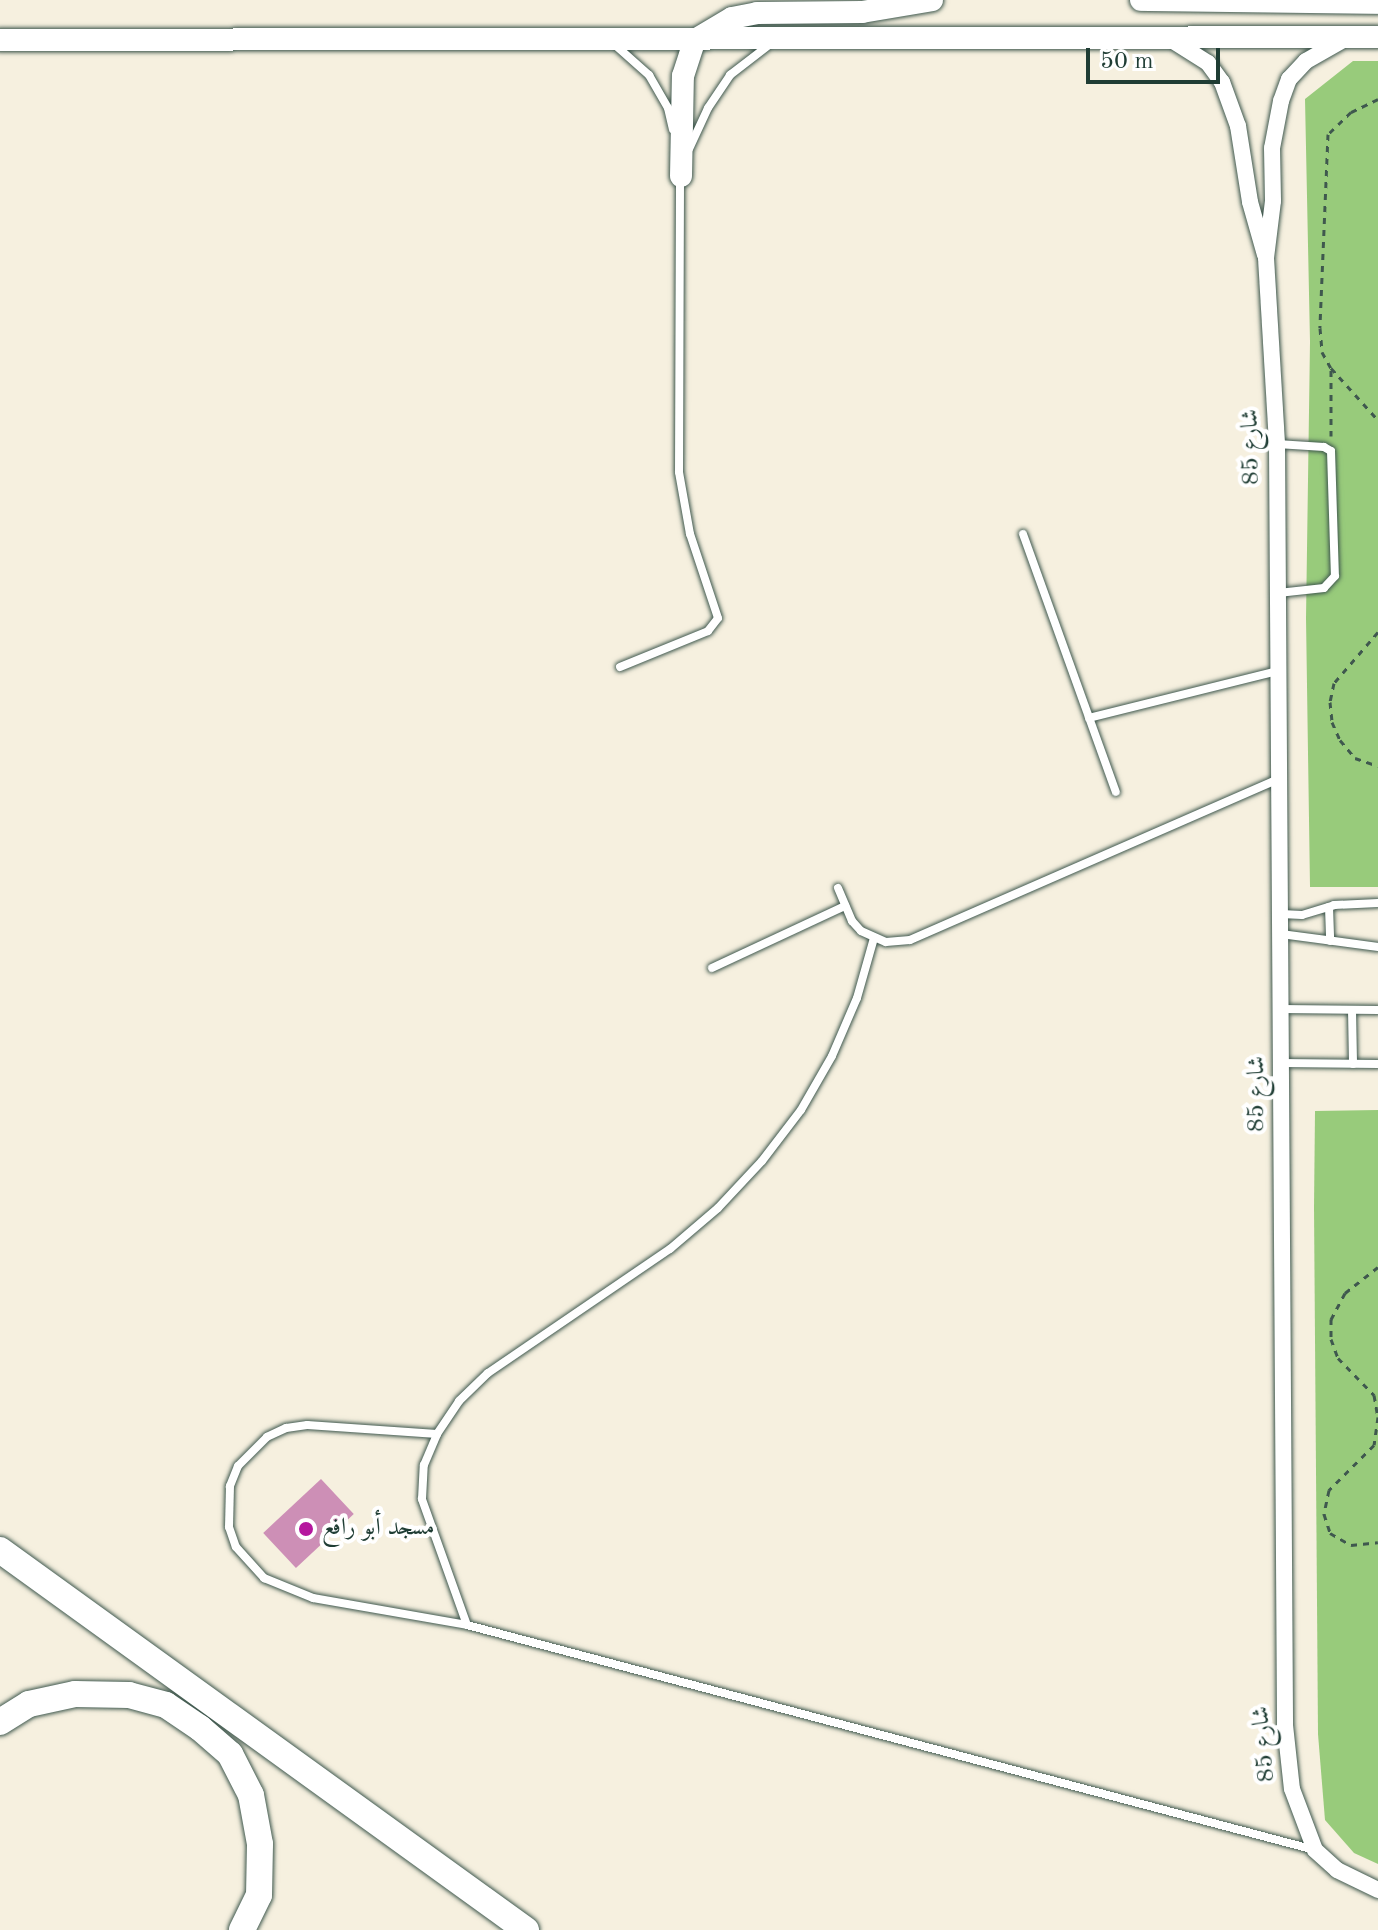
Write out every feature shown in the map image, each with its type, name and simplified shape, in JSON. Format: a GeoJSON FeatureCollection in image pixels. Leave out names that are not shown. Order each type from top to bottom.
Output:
{"type":"FeatureCollection","features":[{"type":"Feature","properties":{"kind":"main road"},"geometry":{"type":"LineString","coordinates":[[681,176],[683,76],[695,40],[732,18],[757,13],[862,12],[932,0]]}},
{"type":"Feature","properties":{"kind":"main road"},"geometry":{"type":"LineString","coordinates":[[1141,0],[1378,3]]}},
{"type":"Feature","properties":{"kind":"main road"},"geometry":{"type":"LineString","coordinates":[[0,40],[1378,37]]}},
{"type":"Feature","properties":{"kind":"main road"},"geometry":{"type":"LineString","coordinates":[[0,1550],[526,1930]]}},
{"type":"Feature","properties":{"kind":"main road"},"geometry":{"type":"LineString","coordinates":[[0,1722],[29,1704],[75,1694],[129,1695],[166,1705],[200,1728],[230,1754],[251,1795],[260,1844],[259,1895],[242,1930]]}},
{"type":"Feature","properties":{"kind":"street","name":"شارع 85"},"geometry":{"type":"LineString","coordinates":[[1315,1850],[1292,1789],[1285,1725],[1277,444],[1266,258],[1273,201],[1275,124],[1289,79],[1326,46],[1350,37]]}},
{"type":"Feature","properties":{"kind":"street","name":"شارع 85"},"geometry":{"type":"LineString","coordinates":[[1168,38],[1189,48],[1222,82],[1238,126],[1250,202],[1266,258]]}},
{"type":"Feature","properties":{"kind":"street"},"geometry":{"type":"LineString","coordinates":[[1315,1850],[1337,1870],[1378,1890]]}},
{"type":"Feature","properties":{"kind":"lane"},"geometry":{"type":"LineString","coordinates":[[606,40],[637,61],[660,91],[673,126],[681,176],[679,472],[690,534],[718,618],[708,631],[620,667]]}},
{"type":"Feature","properties":{"kind":"lane"},"geometry":{"type":"LineString","coordinates":[[681,176],[696,132],[720,89],[744,61],[780,40]]}},
{"type":"Feature","properties":{"kind":"lane"},"geometry":{"type":"LineString","coordinates":[[1277,444],[1324,447],[1331,451],[1335,576],[1324,588],[1278,593]]}},
{"type":"Feature","properties":{"kind":"lane"},"geometry":{"type":"LineString","coordinates":[[1023,534],[1116,792]]}},
{"type":"Feature","properties":{"kind":"lane"},"geometry":{"type":"LineString","coordinates":[[1089,718],[1279,670]]}},
{"type":"Feature","properties":{"kind":"lane"},"geometry":{"type":"LineString","coordinates":[[838,888],[861,931],[874,938],[910,940],[1281,778]]}},
{"type":"Feature","properties":{"kind":"lane"},"geometry":{"type":"LineString","coordinates":[[1281,914],[1302,915],[1329,907],[1378,903]]}},
{"type":"Feature","properties":{"kind":"lane"},"geometry":{"type":"LineString","coordinates":[[712,968],[845,906]]}},
{"type":"Feature","properties":{"kind":"lane"},"geometry":{"type":"LineString","coordinates":[[1329,907],[1330,941]]}},
{"type":"Feature","properties":{"kind":"lane"},"geometry":{"type":"LineString","coordinates":[[1281,934],[1378,947]]}},
{"type":"Feature","properties":{"kind":"lane"},"geometry":{"type":"LineString","coordinates":[[467,1625],[422,1499],[424,1465],[437,1434],[459,1401],[488,1373],[670,1249],[718,1208],[762,1161],[801,1110],[832,1056],[857,998],[874,938]]}},
{"type":"Feature","properties":{"kind":"lane"},"geometry":{"type":"LineString","coordinates":[[1281,1009],[1378,1010]]}},
{"type":"Feature","properties":{"kind":"lane"},"geometry":{"type":"LineString","coordinates":[[1352,1010],[1353,1064]]}},
{"type":"Feature","properties":{"kind":"lane"},"geometry":{"type":"LineString","coordinates":[[1281,1063],[1378,1064]]}},
{"type":"Feature","properties":{"kind":"lane"},"geometry":{"type":"LineString","coordinates":[[437,1434],[307,1425],[286,1428],[267,1437],[238,1466],[230,1486],[229,1527],[248,1564],[264,1578],[288,1590],[336,1603],[467,1625],[1315,1850]]}},
{"type":"Feature","properties":{"kind":"path"},"geometry":{"type":"LineString","coordinates":[[1378,99],[1351,112],[1328,134],[1320,328],[1322,352],[1331,368],[1378,420]]}},
{"type":"Feature","properties":{"kind":"path"},"geometry":{"type":"LineString","coordinates":[[1331,368],[1332,420]]}},
{"type":"Feature","properties":{"kind":"path"},"geometry":{"type":"LineString","coordinates":[[1378,632],[1334,683],[1330,702],[1332,722],[1340,740],[1355,758],[1378,766]]}},
{"type":"Feature","properties":{"kind":"path"},"geometry":{"type":"LineString","coordinates":[[1378,1267],[1345,1293],[1331,1319],[1331,1339],[1338,1358],[1374,1395],[1378,1417],[1374,1445],[1329,1490],[1324,1514],[1330,1533],[1351,1545],[1378,1542]]}},
{"type":"Feature","properties":{"kind":"green space"},"geometry":{"type":"Polygon","coordinates":[[[1353,61],[1378,61],[1378,887],[1310,887],[1306,618],[1310,342],[1305,99],[1353,61]]]}},
{"type":"Feature","properties":{"kind":"green space"},"geometry":{"type":"Polygon","coordinates":[[[1378,1110],[1378,1864],[1354,1853],[1325,1820],[1318,1734],[1314,1207],[1315,1111],[1378,1110]]]}},
{"type":"Feature","properties":{"kind":"building","name":"مسجد أبو رافع"},"geometry":{"type":"Polygon","coordinates":[[[321,1479],[354,1514],[296,1568],[263,1533],[321,1479]]]}},
{"type":"Feature","properties":{"kind":"place","name":"مسجد أبو رافع"},"geometry":{"type":"Point","coordinates":[306,1529]}}]}
